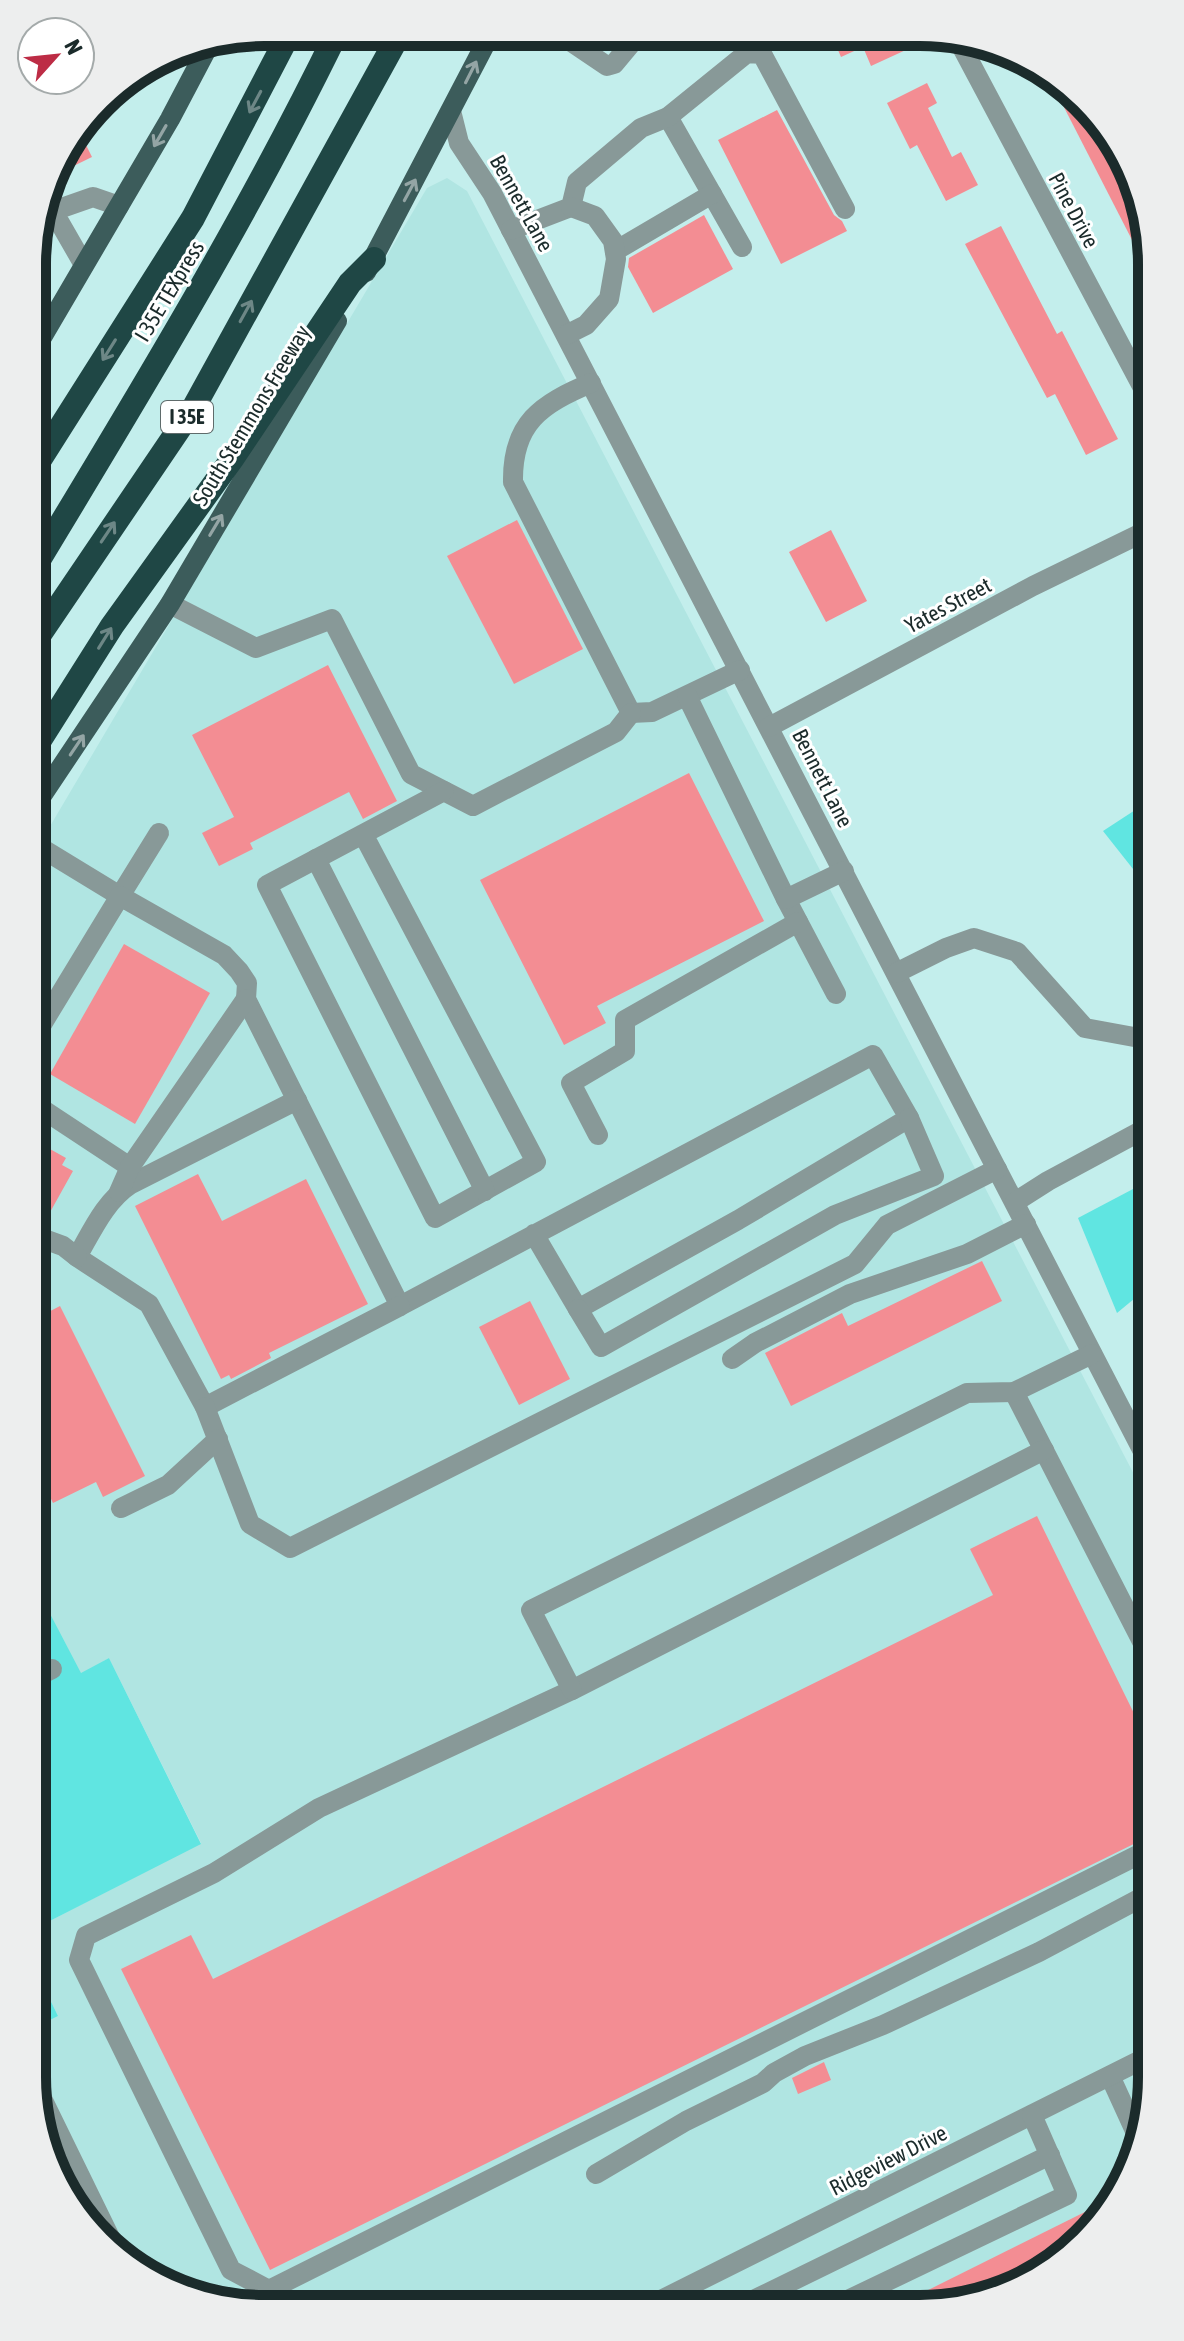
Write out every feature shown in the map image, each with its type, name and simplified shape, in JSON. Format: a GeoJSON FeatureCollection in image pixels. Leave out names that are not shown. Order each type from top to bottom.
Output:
{"type":"FeatureCollection","features":[{"type":"Feature","properties":{"kind":"highway"},"geometry":{"type":"LineString","coordinates":[[46,450],[193,218],[283,46]]}},
{"type":"Feature","properties":{"kind":"highway","name":"I 35E TEXpress"},"geometry":{"type":"LineString","coordinates":[[46,548],[227,244],[293,123],[330,46]]}},
{"type":"Feature","properties":{"kind":"highway"},"geometry":{"type":"LineString","coordinates":[[319,178],[378,46]]}},
{"type":"Feature","properties":{"kind":"highway","name":"I 35E"},"geometry":{"type":"LineString","coordinates":[[46,625],[194,407],[393,46]]}},
{"type":"Feature","properties":{"kind":"highway"},"geometry":{"type":"LineString","coordinates":[[46,730],[112,626],[232,459],[350,283],[374,259]]}},
{"type":"Feature","properties":{"kind":"main road","name":"South Stemmons Freeway"},"geometry":{"type":"LineString","coordinates":[[46,790],[170,604],[374,259],[484,46]]}},
{"type":"Feature","properties":{"kind":"main road"},"geometry":{"type":"LineString","coordinates":[[46,330],[170,119],[204,54]]}},
{"type":"Feature","properties":{"kind":"street"},"geometry":{"type":"LineString","coordinates":[[577,46],[607,66],[614,64],[629,46]]}},
{"type":"Feature","properties":{"kind":"street","name":"Pine Drive"},"geometry":{"type":"LineString","coordinates":[[963,50],[1138,379]]}},
{"type":"Feature","properties":{"kind":"street"},"geometry":{"type":"LineString","coordinates":[[571,207],[577,182],[641,128],[668,117],[747,53],[762,54],[845,209]]}},
{"type":"Feature","properties":{"kind":"street","name":"Bennett Lane"},"geometry":{"type":"LineString","coordinates":[[451,111],[459,143],[492,193],[1138,1441]]}},
{"type":"Feature","properties":{"kind":"street"},"geometry":{"type":"LineString","coordinates":[[668,117],[742,247]]}},
{"type":"Feature","properties":{"kind":"street"},"geometry":{"type":"LineString","coordinates":[[615,251],[712,194]]}},
{"type":"Feature","properties":{"kind":"street"},"geometry":{"type":"LineString","coordinates":[[55,203],[93,197],[119,206]]}},
{"type":"Feature","properties":{"kind":"street"},"geometry":{"type":"LineString","coordinates":[[511,230],[571,207],[595,216],[613,241],[616,259],[609,299],[586,325],[566,335]]}},
{"type":"Feature","properties":{"kind":"street"},"geometry":{"type":"LineString","coordinates":[[53,210],[84,265]]}},
{"type":"Feature","properties":{"kind":"street"},"geometry":{"type":"LineString","coordinates":[[591,383],[545,406],[522,431],[513,465],[513,482],[631,713]]}},
{"type":"Feature","properties":{"kind":"street","name":"Yates Street"},"geometry":{"type":"LineString","coordinates":[[769,727],[1033,586],[1138,535]]}},
{"type":"Feature","properties":{"kind":"street"},"geometry":{"type":"LineString","coordinates":[[170,604],[256,648],[332,619],[411,774],[473,806],[616,732],[631,713],[652,712],[740,670]]}},
{"type":"Feature","properties":{"kind":"street"},"geometry":{"type":"LineString","coordinates":[[687,696],[836,994]]}},
{"type":"Feature","properties":{"kind":"street"},"geometry":{"type":"LineString","coordinates":[[363,834],[536,1162],[435,1218],[267,885],[316,859],[363,834],[444,791]]}},
{"type":"Feature","properties":{"kind":"street"},"geometry":{"type":"LineString","coordinates":[[46,1018],[159,833]]}},
{"type":"Feature","properties":{"kind":"street"},"geometry":{"type":"LineString","coordinates":[[46,851],[224,955],[247,983],[246,999],[400,1306]]}},
{"type":"Feature","properties":{"kind":"street"},"geometry":{"type":"LineString","coordinates":[[316,859],[485,1191]]}},
{"type":"Feature","properties":{"kind":"street"},"geometry":{"type":"LineString","coordinates":[[786,899],[844,871]]}},
{"type":"Feature","properties":{"kind":"street"},"geometry":{"type":"LineString","coordinates":[[598,1135],[571,1083],[625,1051],[625,1020],[798,922]]}},
{"type":"Feature","properties":{"kind":"street"},"geometry":{"type":"LineString","coordinates":[[896,973],[974,938],[1017,952],[1085,1028],[1138,1038]]}},
{"type":"Feature","properties":{"kind":"street"},"geometry":{"type":"LineString","coordinates":[[77,1257],[130,1167],[246,999]]}},
{"type":"Feature","properties":{"kind":"street"},"geometry":{"type":"LineString","coordinates":[[205,1407],[873,1055],[909,1118],[934,1176],[835,1215],[601,1347],[534,1234]]}},
{"type":"Feature","properties":{"kind":"street"},"geometry":{"type":"LineString","coordinates":[[118,1192],[297,1100]]}},
{"type":"Feature","properties":{"kind":"street"},"geometry":{"type":"LineString","coordinates":[[46,1112],[130,1167]]}},
{"type":"Feature","properties":{"kind":"street"},"geometry":{"type":"LineString","coordinates":[[578,1309],[738,1220],[909,1118]]}},
{"type":"Feature","properties":{"kind":"street"},"geometry":{"type":"LineString","coordinates":[[1015,1202],[1138,1133]]}},
{"type":"Feature","properties":{"kind":"street"},"geometry":{"type":"LineString","coordinates":[[46,1240],[63,1246],[149,1304],[205,1407],[250,1524],[290,1548],[855,1264],[887,1225],[997,1169]]}},
{"type":"Feature","properties":{"kind":"street"},"geometry":{"type":"LineString","coordinates":[[732,1359],[755,1343],[850,1294],[967,1254],[1026,1224]]}},
{"type":"Feature","properties":{"kind":"street"},"geometry":{"type":"LineString","coordinates":[[572,1690],[531,1610],[967,1393],[1014,1392],[1092,1354]]}},
{"type":"Feature","properties":{"kind":"street"},"geometry":{"type":"LineString","coordinates":[[1014,1392],[1138,1634]]}},
{"type":"Feature","properties":{"kind":"street"},"geometry":{"type":"LineString","coordinates":[[121,1508],[168,1485],[218,1439]]}},
{"type":"Feature","properties":{"kind":"street"},"geometry":{"type":"LineString","coordinates":[[1044,1450],[572,1690],[319,1808],[214,1873],[86,1936],[79,1960],[231,2270],[269,2290],[1138,1855]]}},
{"type":"Feature","properties":{"kind":"street"},"geometry":{"type":"LineString","coordinates":[[46,1672],[52,1669]]}},
{"type":"Feature","properties":{"kind":"street"},"geometry":{"type":"LineString","coordinates":[[596,2174],[686,2121],[763,2083],[774,2073],[805,2056],[883,2025],[1039,1952],[1138,1899]]}},
{"type":"Feature","properties":{"kind":"street","name":"Ridgeview Drive"},"geometry":{"type":"LineString","coordinates":[[693,2295],[1032,2115],[1138,2063]]}},
{"type":"Feature","properties":{"kind":"street"},"geometry":{"type":"LineString","coordinates":[[1110,2076],[1132,2125]]}},
{"type":"Feature","properties":{"kind":"street"},"geometry":{"type":"LineString","coordinates":[[858,2295],[1067,2195],[1032,2115]]}},
{"type":"Feature","properties":{"kind":"street"},"geometry":{"type":"LineString","coordinates":[[52,2130],[95,2214]]}},
{"type":"Feature","properties":{"kind":"street"},"geometry":{"type":"LineString","coordinates":[[764,2295],[1050,2155]]}},
{"type":"Feature","properties":{"kind":"shaded area"},"geometry":{"type":"Polygon","coordinates":[[[447,178],[467,191],[1138,1482],[1138,2091],[1131,2133],[1109,2186],[1093,2210],[1064,2241],[1016,2272],[976,2288],[920,2295],[236,2293],[208,2288],[181,2278],[155,2266],[120,2241],[83,2198],[53,2133],[46,2077],[46,2022],[58,2016],[46,1992],[46,1923],[201,1843],[109,1658],[81,1674],[46,1606],[46,833],[427,188],[447,178]]]}},
{"type":"Feature","properties":{"kind":"shaded area"},"geometry":{"type":"Polygon","coordinates":[[[1138,808],[1138,875],[1103,831],[1138,808]]]}},
{"type":"Feature","properties":{"kind":"shaded area"},"geometry":{"type":"Polygon","coordinates":[[[1138,1186],[1138,1296],[1117,1313],[1078,1218],[1138,1186]]]}},
{"type":"Feature","properties":{"kind":"shaded area"},"geometry":{"type":"Polygon","coordinates":[[[46,1606],[81,1673],[109,1658],[201,1844],[46,1923],[46,1606]]]}},
{"type":"Feature","properties":{"kind":"shaded area"},"geometry":{"type":"Polygon","coordinates":[[[46,1992],[58,2016],[46,2022],[46,1992]]]}},
{"type":"Feature","properties":{"kind":"building"},"geometry":{"type":"Polygon","coordinates":[[[836,46],[907,46],[908,49],[871,66],[863,47],[841,57],[836,46]]]}},
{"type":"Feature","properties":{"kind":"building"},"geometry":{"type":"Polygon","coordinates":[[[927,83],[937,103],[928,108],[952,157],[961,152],[978,185],[946,201],[917,145],[910,149],[887,103],[927,83]]]}},
{"type":"Feature","properties":{"kind":"building"},"geometry":{"type":"Polygon","coordinates":[[[1058,96],[1084,120],[1115,168],[1131,208],[1137,250],[1058,96]]]}},
{"type":"Feature","properties":{"kind":"building"},"geometry":{"type":"Polygon","coordinates":[[[777,110],[834,215],[842,221],[847,231],[781,264],[718,140],[777,110]]]}},
{"type":"Feature","properties":{"kind":"building"},"geometry":{"type":"Polygon","coordinates":[[[84,141],[92,157],[69,168],[84,141]]]}},
{"type":"Feature","properties":{"kind":"building"},"geometry":{"type":"Polygon","coordinates":[[[704,215],[733,269],[653,313],[628,267],[629,258],[704,215]]]}},
{"type":"Feature","properties":{"kind":"building"},"geometry":{"type":"Polygon","coordinates":[[[1001,226],[1057,334],[1062,331],[1118,439],[1086,455],[1055,394],[1047,398],[965,244],[1001,226]]]}},
{"type":"Feature","properties":{"kind":"building"},"geometry":{"type":"Polygon","coordinates":[[[517,520],[583,649],[514,684],[447,556],[517,520]]]}},
{"type":"Feature","properties":{"kind":"building"},"geometry":{"type":"Polygon","coordinates":[[[831,530],[867,601],[826,622],[789,552],[831,530]]]}},
{"type":"Feature","properties":{"kind":"building"},"geometry":{"type":"Polygon","coordinates":[[[328,665],[397,801],[363,819],[349,792],[250,843],[253,849],[219,866],[202,833],[234,817],[192,735],[328,665]]]}},
{"type":"Feature","properties":{"kind":"building"},"geometry":{"type":"Polygon","coordinates":[[[689,773],[764,921],[597,1006],[606,1023],[564,1045],[480,880],[689,773]]]}},
{"type":"Feature","properties":{"kind":"building"},"geometry":{"type":"Polygon","coordinates":[[[124,944],[210,993],[135,1124],[50,1074],[124,944]]]}},
{"type":"Feature","properties":{"kind":"building"},"geometry":{"type":"Polygon","coordinates":[[[46,1147],[66,1158],[62,1165],[73,1171],[46,1219],[46,1147]]]}},
{"type":"Feature","properties":{"kind":"building"},"geometry":{"type":"Polygon","coordinates":[[[198,1174],[222,1221],[306,1179],[368,1304],[269,1353],[271,1358],[231,1379],[229,1375],[221,1379],[135,1206],[198,1174]]]}},
{"type":"Feature","properties":{"kind":"building"},"geometry":{"type":"Polygon","coordinates":[[[982,1261],[1002,1301],[791,1406],[765,1353],[842,1313],[848,1326],[982,1261]]]}},
{"type":"Feature","properties":{"kind":"building"},"geometry":{"type":"Polygon","coordinates":[[[530,1301],[570,1379],[519,1405],[479,1327],[530,1301]]]}},
{"type":"Feature","properties":{"kind":"building"},"geometry":{"type":"Polygon","coordinates":[[[60,1306],[145,1476],[103,1497],[96,1482],[53,1503],[46,1489],[46,1313],[60,1306]]]}},
{"type":"Feature","properties":{"kind":"building"},"geometry":{"type":"Polygon","coordinates":[[[1037,1516],[1138,1722],[1138,1842],[270,2270],[121,1969],[191,1935],[213,1979],[993,1595],[970,1549],[1037,1516]]]}},
{"type":"Feature","properties":{"kind":"building"},"geometry":{"type":"Polygon","coordinates":[[[824,2062],[831,2080],[798,2094],[792,2078],[824,2062]]]}},
{"type":"Feature","properties":{"kind":"building"},"geometry":{"type":"Polygon","coordinates":[[[1095,2207],[1064,2241],[1016,2272],[976,2288],[918,2295],[1095,2207]]]}}]}
